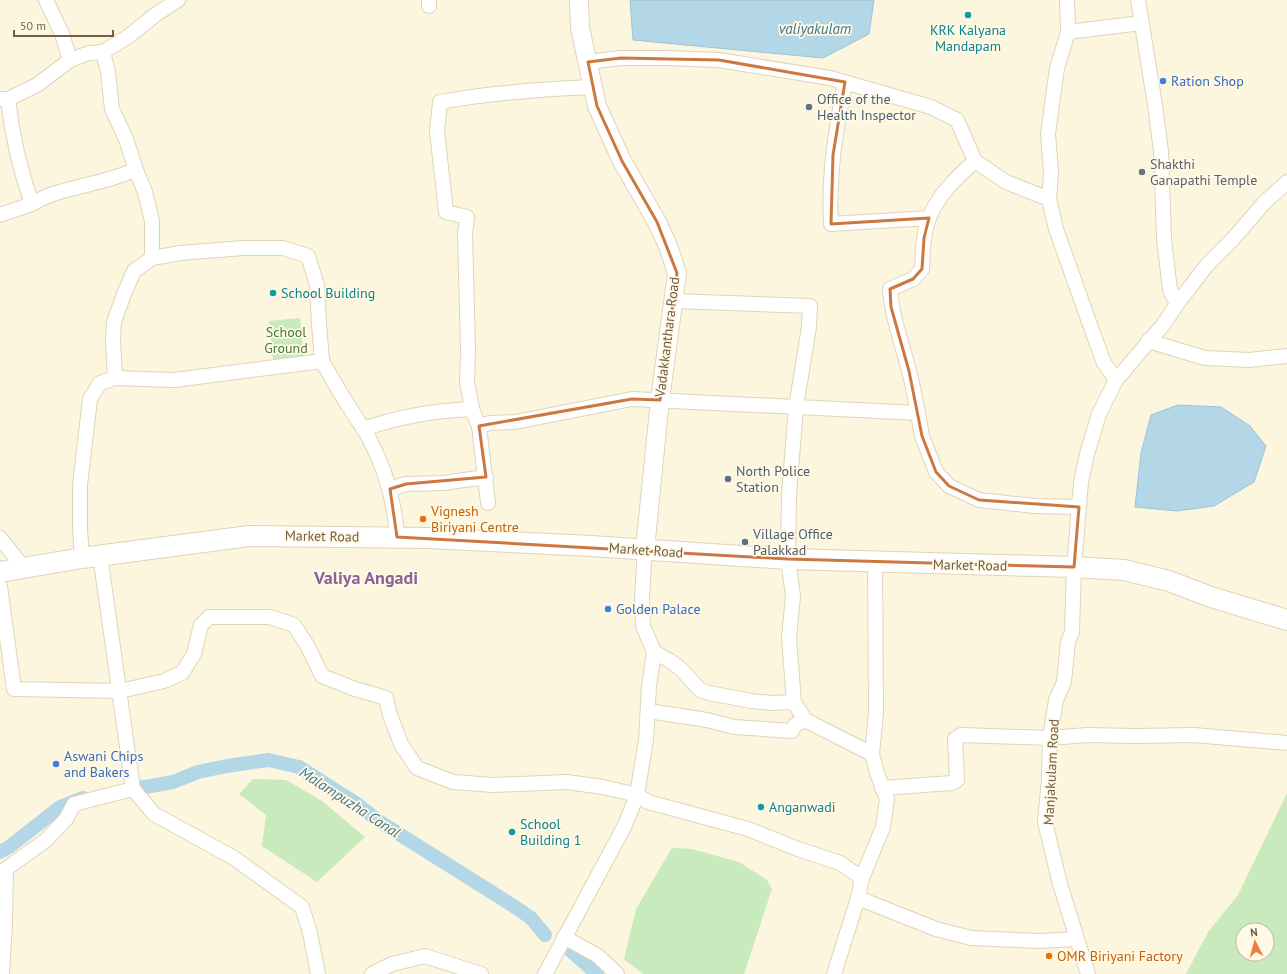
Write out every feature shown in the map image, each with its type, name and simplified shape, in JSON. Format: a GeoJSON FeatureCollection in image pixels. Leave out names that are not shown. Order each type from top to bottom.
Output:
{"type":"FeatureCollection","features":[{"type":"Feature","properties":{"kind":"main road","name":"Market Road"},"geometry":{"type":"LineString","coordinates":[[0,572],[91,556],[248,536],[435,538],[788,559],[1074,567],[1124,570],[1169,581],[1212,597],[1287,620]]}},
{"type":"Feature","properties":{"kind":"street"},"geometry":{"type":"LineString","coordinates":[[46,0],[62,34],[70,60]]}},
{"type":"Feature","properties":{"kind":"street"},"geometry":{"type":"LineString","coordinates":[[32,204],[23,178],[4,99],[37,84],[70,60],[89,53],[103,52],[129,36],[155,15],[178,0]]}},
{"type":"Feature","properties":{"kind":"street","name":"Vadakkanthara Road"},"geometry":{"type":"LineString","coordinates":[[579,0],[580,28],[597,106],[622,161],[657,222],[668,246],[677,273],[660,400],[645,550]]}},
{"type":"Feature","properties":{"kind":"street"},"geometry":{"type":"LineString","coordinates":[[1067,0],[1068,32],[1057,68],[1048,134],[1051,172],[1049,199],[1063,249],[1096,342],[1104,363],[1116,380]]}},
{"type":"Feature","properties":{"kind":"street"},"geometry":{"type":"LineString","coordinates":[[1138,0],[1161,151],[1164,239],[1170,290],[1177,304]]}},
{"type":"Feature","properties":{"kind":"street"},"geometry":{"type":"LineString","coordinates":[[1068,32],[1141,23]]}},
{"type":"Feature","properties":{"kind":"street"},"geometry":{"type":"LineString","coordinates":[[103,52],[108,72],[112,109],[126,140],[145,192],[152,221],[152,258]]}},
{"type":"Feature","properties":{"kind":"street"},"geometry":{"type":"LineString","coordinates":[[588,62],[621,58],[719,60],[830,78],[931,106],[957,120],[975,161],[1006,182],[1049,199]]}},
{"type":"Feature","properties":{"kind":"street"},"geometry":{"type":"LineString","coordinates":[[845,82],[837,121],[833,155],[829,197],[831,224],[929,218]]}},
{"type":"Feature","properties":{"kind":"street"},"geometry":{"type":"LineString","coordinates":[[488,503],[479,426],[472,409],[467,382],[468,350],[465,234],[467,217],[446,212],[437,131],[440,102],[532,90],[593,87]]}},
{"type":"Feature","properties":{"kind":"street"},"geometry":{"type":"LineString","coordinates":[[975,161],[958,176],[936,204],[929,218],[924,238],[922,269],[913,280],[890,289],[891,307],[909,371],[922,436],[936,472],[949,486],[979,500],[1035,506],[1079,507]]}},
{"type":"Feature","properties":{"kind":"street"},"geometry":{"type":"LineString","coordinates":[[0,215],[32,204],[44,197],[66,189],[96,183],[136,170]]}},
{"type":"Feature","properties":{"kind":"street","name":"Manjakulam Road"},"geometry":{"type":"LineString","coordinates":[[1088,974],[1060,884],[1045,822],[1049,779],[1050,738],[1056,700],[1064,682],[1068,642],[1072,632],[1074,567],[1080,482],[1099,414],[1116,380],[1163,325],[1207,265],[1233,239],[1264,203],[1287,182]]}},
{"type":"Feature","properties":{"kind":"street"},"geometry":{"type":"LineString","coordinates":[[114,378],[114,322],[134,271],[152,258],[181,253],[243,248],[283,248],[308,256],[317,285],[322,361],[363,429],[379,459],[386,482],[390,489],[396,516],[397,538]]}},
{"type":"Feature","properties":{"kind":"street"},"geometry":{"type":"LineString","coordinates":[[673,301],[810,306],[809,327],[796,407],[789,495],[788,559],[793,596],[789,638],[794,702],[805,720],[872,754]]}},
{"type":"Feature","properties":{"kind":"street"},"geometry":{"type":"LineString","coordinates":[[1148,341],[1206,358],[1249,360],[1287,356]]}},
{"type":"Feature","properties":{"kind":"street"},"geometry":{"type":"LineString","coordinates":[[318,974],[310,933],[302,907],[234,858],[154,814],[133,789],[120,691],[91,556],[80,530],[80,484],[90,399],[100,383],[114,378],[174,380],[322,361]]}},
{"type":"Feature","properties":{"kind":"street"},"geometry":{"type":"LineString","coordinates":[[479,426],[490,423],[515,422],[632,399],[918,413]]}},
{"type":"Feature","properties":{"kind":"street"},"geometry":{"type":"LineString","coordinates":[[363,429],[391,420],[422,413],[472,409]]}},
{"type":"Feature","properties":{"kind":"street"},"geometry":{"type":"LineString","coordinates":[[390,489],[406,484],[443,483],[486,477]]}},
{"type":"Feature","properties":{"kind":"street"},"geometry":{"type":"LineString","coordinates":[[0,538],[24,568]]}},
{"type":"Feature","properties":{"kind":"street"},"geometry":{"type":"LineString","coordinates":[[545,974],[625,825],[637,795],[646,740],[649,686],[654,652],[644,626],[642,598],[645,550]]}},
{"type":"Feature","properties":{"kind":"street"},"geometry":{"type":"LineString","coordinates":[[834,974],[858,898],[862,878],[883,827],[887,799],[882,788],[872,754],[876,712],[875,562]]}},
{"type":"Feature","properties":{"kind":"street"},"geometry":{"type":"LineString","coordinates":[[0,586],[14,689],[120,691],[164,681],[182,673],[194,654],[200,625],[209,617],[270,617],[294,625],[307,645],[322,676],[386,698],[390,715],[401,744],[417,768],[453,782],[493,785],[566,782],[603,787],[637,795],[648,802],[748,829],[798,849],[840,863],[862,878]]}},
{"type":"Feature","properties":{"kind":"street"},"geometry":{"type":"LineString","coordinates":[[654,652],[681,669],[700,690],[730,698],[766,702],[794,702]]}},
{"type":"Feature","properties":{"kind":"street"},"geometry":{"type":"LineString","coordinates":[[648,711],[707,720],[734,727],[770,730],[792,731],[795,725],[805,720]]}},
{"type":"Feature","properties":{"kind":"street"},"geometry":{"type":"LineString","coordinates":[[882,788],[952,783],[957,780],[955,739],[961,735],[1050,738],[1087,735],[1194,735],[1287,743]]}},
{"type":"Feature","properties":{"kind":"street"},"geometry":{"type":"LineString","coordinates":[[2,974],[6,925],[3,871],[45,841],[66,819],[74,804],[133,789]]}},
{"type":"Feature","properties":{"kind":"street"},"geometry":{"type":"LineString","coordinates":[[858,898],[936,929],[970,938],[1039,941],[1076,939]]}},
{"type":"Feature","properties":{"kind":"street"},"geometry":{"type":"LineString","coordinates":[[564,937],[598,956],[617,974]]}},
{"type":"Feature","properties":{"kind":"street"},"geometry":{"type":"LineString","coordinates":[[372,974],[392,964],[426,956],[481,974]]}},
{"type":"Feature","properties":{"kind":"highlighted area"},"geometry":{"type":"Polygon","coordinates":[[[621,58],[719,60],[845,82],[833,155],[831,224],[929,218],[924,238],[922,269],[913,279],[890,289],[891,307],[909,371],[922,436],[936,472],[949,486],[979,500],[1079,507],[1074,567],[788,559],[397,537],[390,489],[406,484],[486,477],[479,426],[632,399],[660,400],[677,273],[657,222],[622,161],[597,106],[588,62],[621,58]]]}},
{"type":"Feature","properties":{"kind":"green space","name":"School Ground"},"geometry":{"type":"Polygon","coordinates":[[[300,318],[304,360],[273,362],[269,321],[300,318]]]}},
{"type":"Feature","properties":{"kind":"green space"},"geometry":{"type":"Polygon","coordinates":[[[253,779],[286,780],[322,801],[365,837],[317,882],[262,846],[266,815],[239,794],[253,779]]]}},
{"type":"Feature","properties":{"kind":"green space"},"geometry":{"type":"Polygon","coordinates":[[[1287,793],[1287,974],[1186,974],[1208,932],[1238,895],[1287,793]]]}},
{"type":"Feature","properties":{"kind":"green space"},"geometry":{"type":"Polygon","coordinates":[[[672,848],[692,849],[739,862],[767,880],[772,889],[744,974],[643,974],[624,959],[636,909],[672,848]]]}},
{"type":"Feature","properties":{"kind":"water","name":"valiyakulam"},"geometry":{"type":"Polygon","coordinates":[[[630,0],[874,0],[869,34],[823,58],[633,40],[630,0]]]}},
{"type":"Feature","properties":{"kind":"water"},"geometry":{"type":"Polygon","coordinates":[[[1178,405],[1221,407],[1250,426],[1266,446],[1254,482],[1214,506],[1177,511],[1135,507],[1141,453],[1151,415],[1178,405]]]}},
{"type":"Feature","properties":{"kind":"waterway","name":"Malampuzha Canal"},"geometry":{"type":"LineString","coordinates":[[123,791],[173,782],[198,772],[268,760],[299,767],[357,804],[380,822],[515,907],[531,918],[545,935]]}},
{"type":"Feature","properties":{"kind":"waterway","name":"Malampuzha Canal"},"geometry":{"type":"LineString","coordinates":[[0,852],[9,847],[60,807],[83,798]]}},
{"type":"Feature","properties":{"kind":"waterway","name":"Malampuzha Canal"},"geometry":{"type":"LineString","coordinates":[[570,950],[597,974]]}},
{"type":"Feature","properties":{"kind":"place","name":"KRK Kalyana Mandapam"},"geometry":{"type":"Point","coordinates":[968,15]}},
{"type":"Feature","properties":{"kind":"place","name":"Ration Shop"},"geometry":{"type":"Point","coordinates":[1163,81]}},
{"type":"Feature","properties":{"kind":"place","name":"Office of the Health Inspector"},"geometry":{"type":"Point","coordinates":[809,107]}},
{"type":"Feature","properties":{"kind":"place","name":"Shakthi Ganapathi Temple"},"geometry":{"type":"Point","coordinates":[1142,172]}},
{"type":"Feature","properties":{"kind":"place","name":"School Building"},"geometry":{"type":"Point","coordinates":[273,293]}},
{"type":"Feature","properties":{"kind":"place","name":"North Police Station"},"geometry":{"type":"Point","coordinates":[728,479]}},
{"type":"Feature","properties":{"kind":"place","name":"Vignesh Biriyani Centre"},"geometry":{"type":"Point","coordinates":[423,519]}},
{"type":"Feature","properties":{"kind":"place","name":"Village Office Palakkad"},"geometry":{"type":"Point","coordinates":[745,542]}},
{"type":"Feature","properties":{"kind":"place","name":"Golden Palace"},"geometry":{"type":"Point","coordinates":[608,609]}},
{"type":"Feature","properties":{"kind":"place","name":"Aswani Chips and Bakers"},"geometry":{"type":"Point","coordinates":[56,764]}},
{"type":"Feature","properties":{"kind":"place","name":"Anganwadi"},"geometry":{"type":"Point","coordinates":[761,807]}},
{"type":"Feature","properties":{"kind":"place","name":"School Building 1"},"geometry":{"type":"Point","coordinates":[512,832]}},
{"type":"Feature","properties":{"kind":"place","name":"OMR Biriyani Factory"},"geometry":{"type":"Point","coordinates":[1049,956]}},
{"type":"Feature","properties":{"kind":"district","name":"Valiya Angadi"},"geometry":{"type":"Point","coordinates":[366,577]}}]}
